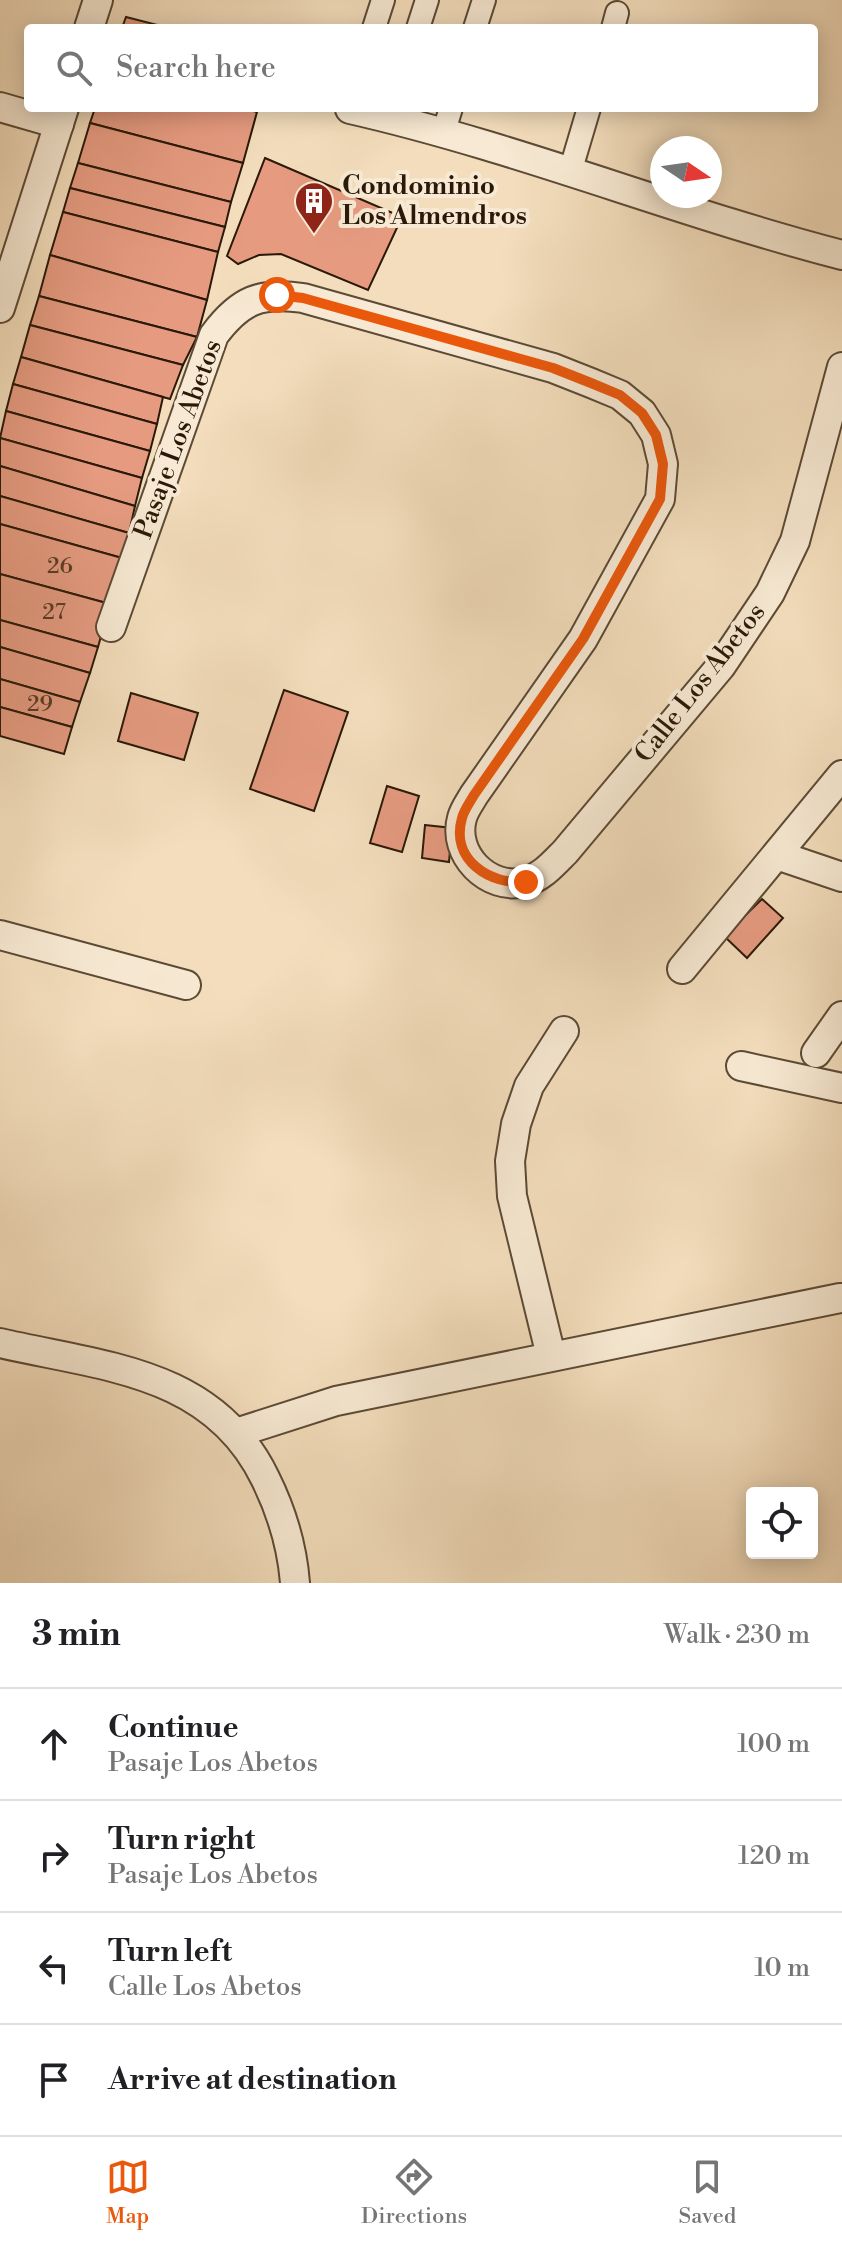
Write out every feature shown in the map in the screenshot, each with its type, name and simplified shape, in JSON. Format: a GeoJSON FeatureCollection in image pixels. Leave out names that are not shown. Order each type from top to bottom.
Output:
{"type":"FeatureCollection","features":[{"type":"Feature","properties":{"kind":"street"},"geometry":{"type":"LineString","coordinates":[[90,24],[98,0]]}},
{"type":"Feature","properties":{"kind":"street"},"geometry":{"type":"LineString","coordinates":[[375,24],[383,0]]}},
{"type":"Feature","properties":{"kind":"street"},"geometry":{"type":"LineString","coordinates":[[419,24],[427,0]]}},
{"type":"Feature","properties":{"kind":"street"},"geometry":{"type":"LineString","coordinates":[[476,24],[484,0]]}},
{"type":"Feature","properties":{"kind":"street"},"geometry":{"type":"LineString","coordinates":[[0,107],[24,110]]}},
{"type":"Feature","properties":{"kind":"street"},"geometry":{"type":"LineString","coordinates":[[2,294],[62,116],[34,112]]}},
{"type":"Feature","properties":{"kind":"street"},"geometry":{"type":"LineString","coordinates":[[570,172],[588,112]]}},
{"type":"Feature","properties":{"kind":"street"},"geometry":{"type":"LineString","coordinates":[[391,113],[447,121],[570,172],[771,237],[842,255]]}},
{"type":"Feature","properties":{"kind":"street","name":"Pasaje Los Abetos"},"geometry":{"type":"LineString","coordinates":[[111,627],[214,335],[231,313],[251,301],[277,295],[303,298],[553,368],[620,395],[642,413],[656,435],[663,464],[660,499],[583,639],[474,795],[461,819],[462,846],[472,864],[489,878]]}},
{"type":"Feature","properties":{"kind":"street","name":"Calle Los Abetos"},"geometry":{"type":"LineString","coordinates":[[489,878],[508,883],[526,882],[547,870],[721,666],[770,593],[795,541],[842,367]]}},
{"type":"Feature","properties":{"kind":"street"},"geometry":{"type":"LineString","coordinates":[[682,969],[842,775]]}},
{"type":"Feature","properties":{"kind":"street"},"geometry":{"type":"LineString","coordinates":[[777,855],[842,877]]}},
{"type":"Feature","properties":{"kind":"street"},"geometry":{"type":"LineString","coordinates":[[0,935],[186,985]]}},
{"type":"Feature","properties":{"kind":"street"},"geometry":{"type":"LineString","coordinates":[[816,1053],[842,1016]]}},
{"type":"Feature","properties":{"kind":"street"},"geometry":{"type":"LineString","coordinates":[[551,1356],[512,1196],[510,1161],[516,1124],[529,1086],[564,1031]]}},
{"type":"Feature","properties":{"kind":"street"},"geometry":{"type":"LineString","coordinates":[[741,1066],[842,1088]]}},
{"type":"Feature","properties":{"kind":"street"},"geometry":{"type":"LineString","coordinates":[[236,1433],[336,1401],[840,1298]]}},
{"type":"Feature","properties":{"kind":"street"},"geometry":{"type":"LineString","coordinates":[[0,1343],[146,1376],[214,1410],[236,1433],[258,1464],[280,1508],[293,1554],[295,1583]]}},
{"type":"Feature","properties":{"kind":"building"},"geometry":{"type":"Polygon","coordinates":[[[126,17],[153,24],[123,24],[126,17]]]}},
{"type":"Feature","properties":{"kind":"building"},"geometry":{"type":"Polygon","coordinates":[[[94,112],[257,112],[243,163],[90,123],[94,112]]]}},
{"type":"Feature","properties":{"kind":"building"},"geometry":{"type":"Polygon","coordinates":[[[90,123],[243,163],[231,202],[78,163],[90,123]]]}},
{"type":"Feature","properties":{"kind":"building","name":"Condominio Los Almendros"},"geometry":{"type":"Polygon","coordinates":[[[265,158],[402,217],[368,290],[281,254],[259,255],[238,264],[227,256],[265,158]]]}},
{"type":"Feature","properties":{"kind":"building"},"geometry":{"type":"Polygon","coordinates":[[[78,163],[231,202],[225,227],[70,188],[78,163]]]}},
{"type":"Feature","properties":{"kind":"building"},"geometry":{"type":"Polygon","coordinates":[[[70,188],[225,227],[218,252],[63,212],[70,188]]]}},
{"type":"Feature","properties":{"kind":"building"},"geometry":{"type":"Polygon","coordinates":[[[63,212],[218,252],[207,300],[50,255],[63,212]]]}},
{"type":"Feature","properties":{"kind":"building"},"geometry":{"type":"Polygon","coordinates":[[[50,255],[207,300],[197,337],[39,296],[50,255]]]}},
{"type":"Feature","properties":{"kind":"building"},"geometry":{"type":"Polygon","coordinates":[[[39,296],[197,337],[183,365],[30,325],[39,296]]]}},
{"type":"Feature","properties":{"kind":"building"},"geometry":{"type":"Polygon","coordinates":[[[30,325],[183,365],[170,399],[21,357],[30,325]]]}},
{"type":"Feature","properties":{"kind":"building"},"geometry":{"type":"Polygon","coordinates":[[[21,357],[163,397],[157,424],[13,384],[21,357]]]}},
{"type":"Feature","properties":{"kind":"building"},"geometry":{"type":"Polygon","coordinates":[[[13,384],[157,424],[150,451],[6,411],[13,384]]]}},
{"type":"Feature","properties":{"kind":"building"},"geometry":{"type":"Polygon","coordinates":[[[6,411],[150,451],[142,478],[0,438],[6,411]]]}},
{"type":"Feature","properties":{"kind":"building"},"geometry":{"type":"Polygon","coordinates":[[[0,438],[142,478],[135,506],[0,466],[0,438]]]}},
{"type":"Feature","properties":{"kind":"building"},"geometry":{"type":"Polygon","coordinates":[[[0,466],[135,506],[129,533],[0,496],[0,466]]]}},
{"type":"Feature","properties":{"kind":"building"},"geometry":{"type":"Polygon","coordinates":[[[0,496],[129,533],[122,558],[0,524],[0,496]]]}},
{"type":"Feature","properties":{"kind":"building"},"geometry":{"type":"Polygon","coordinates":[[[0,524],[122,558],[110,604],[0,574],[0,524]]]}},
{"type":"Feature","properties":{"kind":"building"},"geometry":{"type":"Polygon","coordinates":[[[0,574],[110,604],[98,647],[0,620],[0,574]]]}},
{"type":"Feature","properties":{"kind":"building"},"geometry":{"type":"Polygon","coordinates":[[[0,620],[98,647],[90,673],[0,647],[0,620]]]}},
{"type":"Feature","properties":{"kind":"building"},"geometry":{"type":"Polygon","coordinates":[[[0,647],[90,673],[80,702],[0,679],[0,647]]]}},
{"type":"Feature","properties":{"kind":"building"},"geometry":{"type":"Polygon","coordinates":[[[0,679],[80,702],[72,727],[0,707],[0,679]]]}},
{"type":"Feature","properties":{"kind":"building"},"geometry":{"type":"Polygon","coordinates":[[[284,690],[348,712],[314,811],[250,789],[284,690]]]}},
{"type":"Feature","properties":{"kind":"building"},"geometry":{"type":"Polygon","coordinates":[[[131,693],[198,713],[184,760],[118,741],[131,693]]]}},
{"type":"Feature","properties":{"kind":"building"},"geometry":{"type":"Polygon","coordinates":[[[0,707],[72,727],[64,754],[0,736],[0,707]]]}},
{"type":"Feature","properties":{"kind":"building"},"geometry":{"type":"Polygon","coordinates":[[[387,786],[419,796],[402,852],[370,843],[387,786]]]}},
{"type":"Feature","properties":{"kind":"building"},"geometry":{"type":"Polygon","coordinates":[[[425,825],[452,828],[449,862],[422,858],[425,825]]]}},
{"type":"Feature","properties":{"kind":"building"},"geometry":{"type":"Polygon","coordinates":[[[762,899],[783,918],[747,958],[724,936],[762,899]]]}},
{"type":"Feature","properties":{"kind":"place","name":"Condominio Los Almendros"},"geometry":{"type":"Point","coordinates":[314,235]}},
{"type":"Feature","properties":{"kind":"route"},"geometry":{"type":"LineString","coordinates":[[277,295],[303,298],[553,368],[620,395],[642,413],[656,435],[663,464],[660,499],[583,639],[474,795],[461,819],[462,846],[472,864],[489,878],[508,883],[526,882]]}}]}
